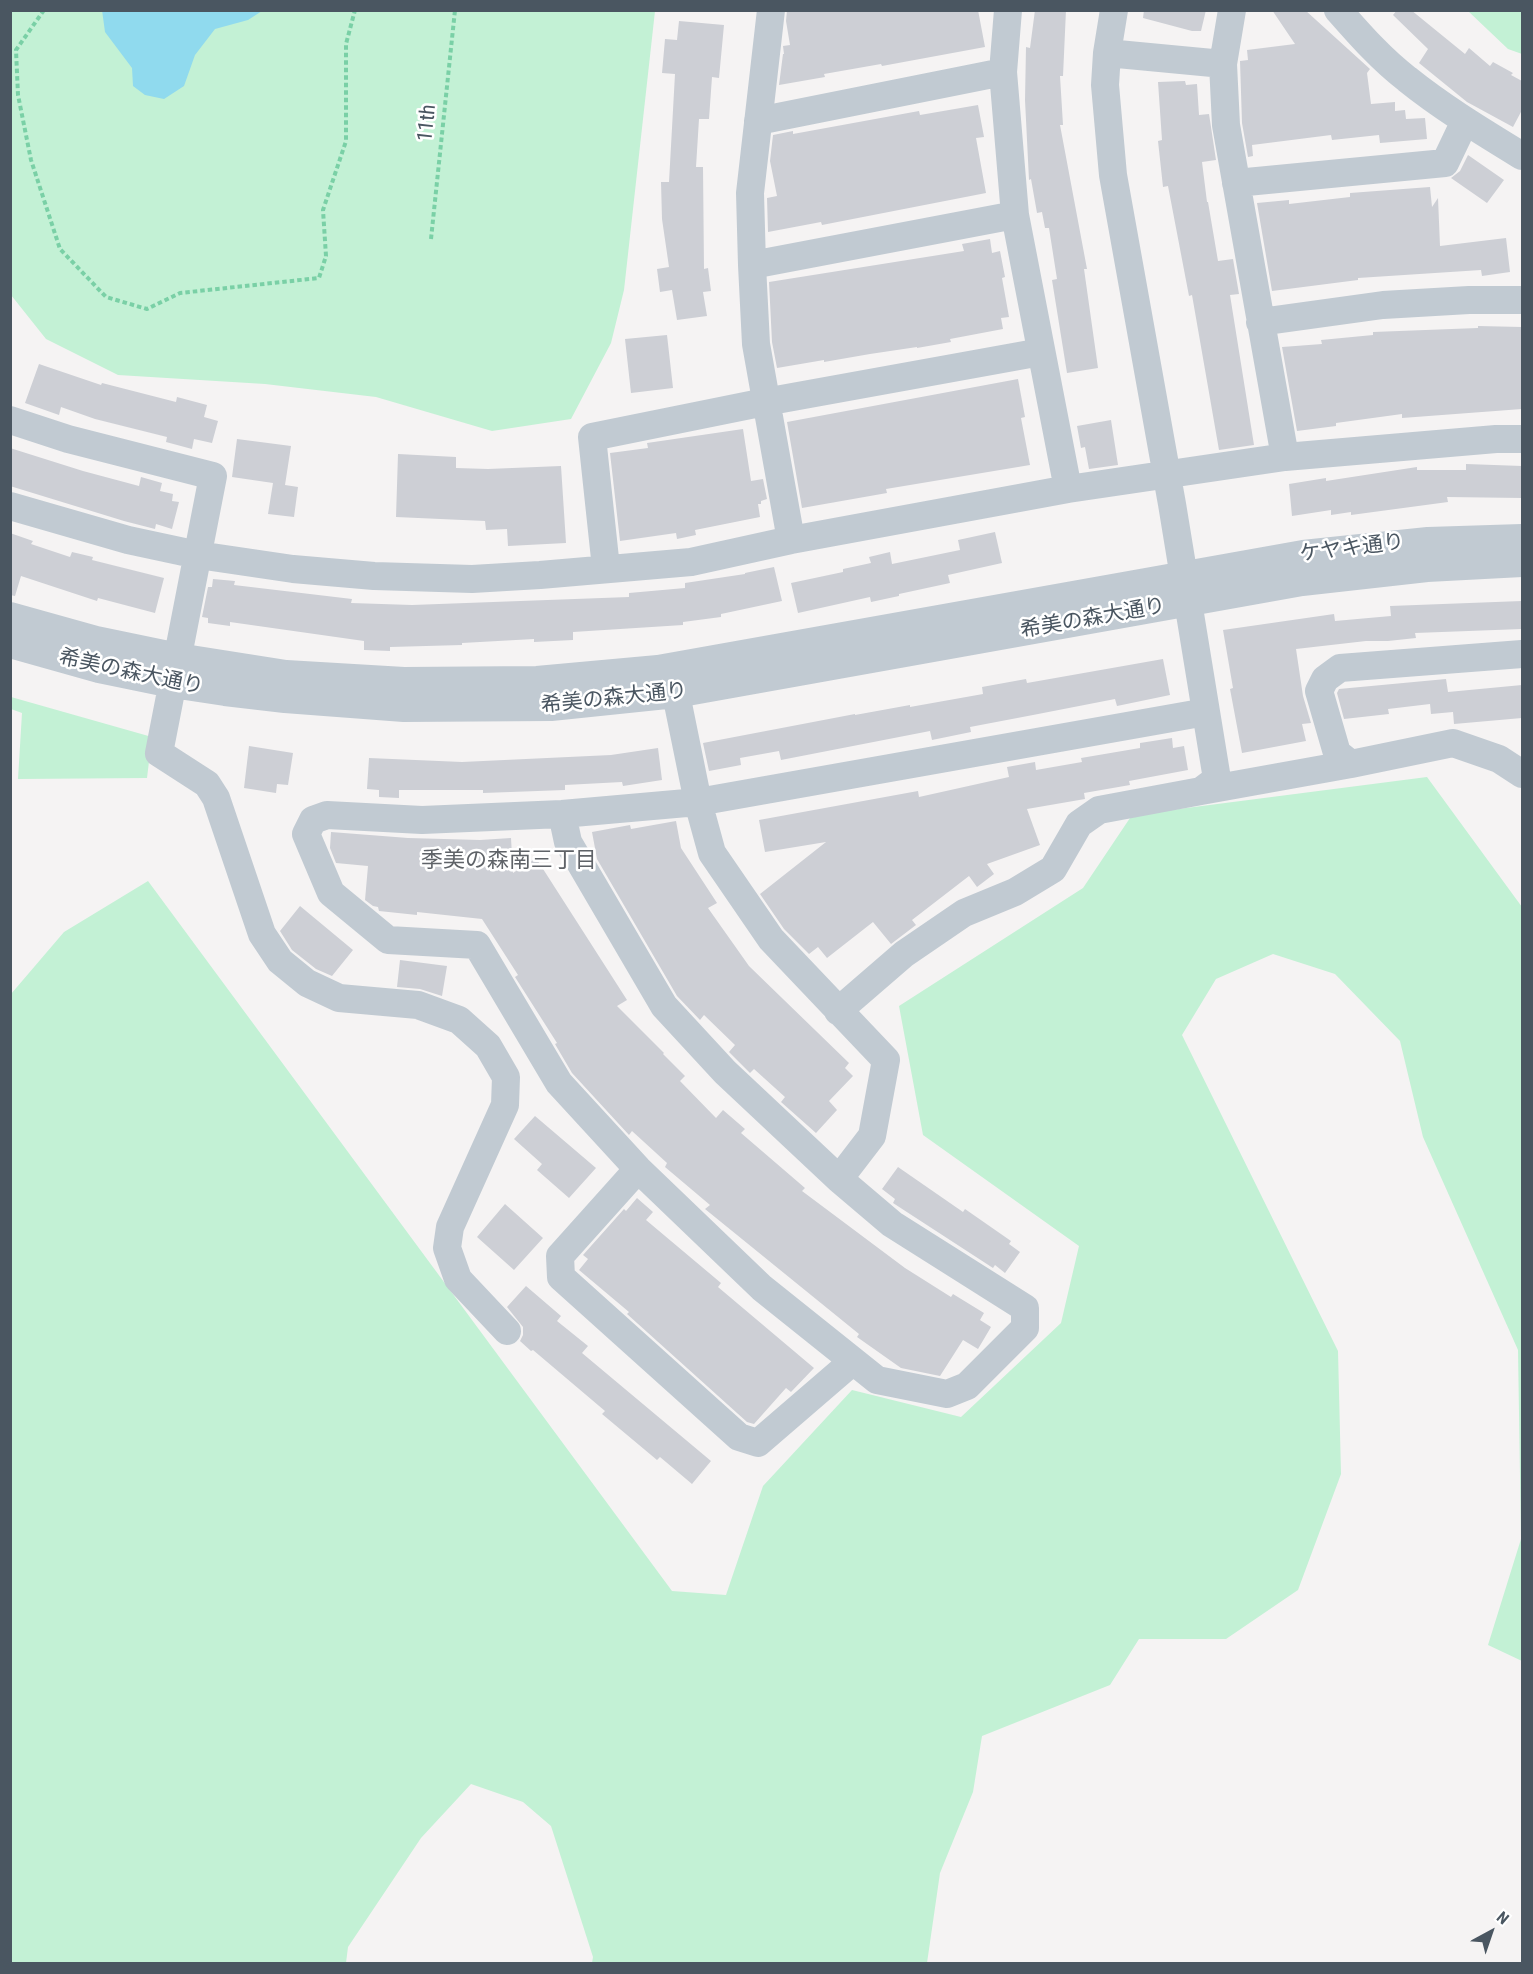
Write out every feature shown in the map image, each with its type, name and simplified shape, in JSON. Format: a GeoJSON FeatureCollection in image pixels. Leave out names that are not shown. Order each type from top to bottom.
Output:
{"type":"FeatureCollection","features":[{"type":"Feature","properties":{"kind":"street"},"geometry":{"type":"LineString","coordinates":[[771,10],[750,193],[752,265],[756,344],[791,540]]}},
{"type":"Feature","properties":{"kind":"street"},"geometry":{"type":"LineString","coordinates":[[1008,10],[1004,72],[1015,214],[1068,489]]}},
{"type":"Feature","properties":{"kind":"street","name":"希美の森大通り"},"geometry":{"type":"LineString","coordinates":[[1114,10],[1107,53],[1105,85],[1113,175],[1186,589]]}},
{"type":"Feature","properties":{"kind":"street"},"geometry":{"type":"LineString","coordinates":[[1232,10],[1223,64],[1226,125],[1285,457]]}},
{"type":"Feature","properties":{"kind":"street"},"geometry":{"type":"LineString","coordinates":[[1338,10],[1369,46],[1406,79],[1465,121],[1522,156]]}},
{"type":"Feature","properties":{"kind":"street"},"geometry":{"type":"LineString","coordinates":[[1107,53],[1223,64]]}},
{"type":"Feature","properties":{"kind":"street"},"geometry":{"type":"LineString","coordinates":[[758,120],[1004,72]]}},
{"type":"Feature","properties":{"kind":"street"},"geometry":{"type":"LineString","coordinates":[[1236,183],[1445,163],[1465,121]]}},
{"type":"Feature","properties":{"kind":"street"},"geometry":{"type":"LineString","coordinates":[[752,265],[1015,214]]}},
{"type":"Feature","properties":{"kind":"street"},"geometry":{"type":"LineString","coordinates":[[1260,322],[1383,305],[1469,300],[1522,300]]}},
{"type":"Feature","properties":{"kind":"street"},"geometry":{"type":"LineString","coordinates":[[606,568],[592,437],[765,402],[1041,352]]}},
{"type":"Feature","properties":{"kind":"street"},"geometry":{"type":"LineString","coordinates":[[10,420],[68,439],[213,476],[159,753],[207,784],[216,798],[262,934],[280,961],[307,982],[339,998],[418,1005],[459,1020],[488,1046],[506,1077],[505,1105],[450,1227],[447,1248],[458,1279],[507,1331]]}},
{"type":"Feature","properties":{"kind":"street"},"geometry":{"type":"LineString","coordinates":[[10,506],[128,540],[198,555],[293,569],[374,576],[472,579],[691,562],[791,540],[1068,489],[1285,457],[1522,439]]}},
{"type":"Feature","properties":{"kind":"street","name":"ケヤキ通り"},"geometry":{"type":"LineString","coordinates":[[1186,589],[1302,554],[1428,541],[1522,538]]}},
{"type":"Feature","properties":{"kind":"street","name":"ケヤキ通り"},"geometry":{"type":"LineString","coordinates":[[1186,589],[1314,580],[1427,568],[1522,563]]}},
{"type":"Feature","properties":{"kind":"street"},"geometry":{"type":"LineString","coordinates":[[1186,589],[1217,779],[1202,791]]}},
{"type":"Feature","properties":{"kind":"street","name":"希美の森大通り"},"geometry":{"type":"LineString","coordinates":[[10,644],[99,669],[286,674],[404,681],[537,680],[658,669],[1186,589]]}},
{"type":"Feature","properties":{"kind":"street","name":"希美の森大通り"},"geometry":{"type":"LineString","coordinates":[[10,616],[96,640],[175,671],[285,699],[404,708],[551,707],[676,694],[1186,589]]}},
{"type":"Feature","properties":{"kind":"street"},"geometry":{"type":"LineString","coordinates":[[1351,764],[1337,753],[1319,691],[1325,679],[1340,668],[1522,654]]}},
{"type":"Feature","properties":{"kind":"street"},"geometry":{"type":"LineString","coordinates":[[676,694],[698,801],[712,853],[771,939],[886,1060],[872,1136],[839,1179]]}},
{"type":"Feature","properties":{"kind":"street"},"geometry":{"type":"LineString","coordinates":[[562,814],[568,842],[664,1006],[725,1072],[839,1179],[892,1224],[1025,1308],[1024,1329],[967,1386],[947,1394],[877,1380],[762,1288],[638,1169],[559,1083],[477,945],[388,940],[331,893],[306,834],[313,820],[327,814],[422,820],[562,814],[698,801],[1206,712]]}},
{"type":"Feature","properties":{"kind":"street"},"geometry":{"type":"LineString","coordinates":[[838,1011],[904,954],[964,913],[1015,892],[1053,869],[1079,824],[1099,810],[1453,743],[1499,759],[1522,774]]}},
{"type":"Feature","properties":{"kind":"street"},"geometry":{"type":"LineString","coordinates":[[638,1169],[560,1256],[561,1277],[739,1437],[758,1443],[852,1362]]}},
{"type":"Feature","properties":{"kind":"path"},"geometry":{"type":"LineString","coordinates":[[44,10],[16,50],[18,94],[31,160],[60,249],[106,297],[147,309],[180,293],[319,278],[326,256],[323,210],[345,141],[346,44],[355,10]]}},
{"type":"Feature","properties":{"kind":"path","name":"11th"},"geometry":{"type":"LineString","coordinates":[[431,239],[455,10]]}},
{"type":"Feature","properties":{"kind":"green space"},"geometry":{"type":"Polygon","coordinates":[[[11,11],[655,11],[624,290],[611,343],[571,419],[492,431],[376,397],[265,384],[118,375],[46,339],[11,295],[11,11]]]}},
{"type":"Feature","properties":{"kind":"green space"},"geometry":{"type":"Polygon","coordinates":[[[1468,11],[1522,11],[1522,54],[1508,49],[1468,11]]]}},
{"type":"Feature","properties":{"kind":"green space"},"geometry":{"type":"Polygon","coordinates":[[[11,697],[152,737],[147,778],[18,779],[22,713],[11,709],[11,697]]]}},
{"type":"Feature","properties":{"kind":"green space"},"geometry":{"type":"Polygon","coordinates":[[[1427,777],[1522,907],[1522,1661],[1488,1645],[1521,1539],[1518,1350],[1423,1137],[1400,1041],[1335,974],[1273,954],[1216,979],[1182,1035],[1338,1351],[1341,1474],[1298,1590],[1226,1639],[1139,1639],[1110,1685],[982,1736],[973,1792],[940,1873],[927,1963],[592,1963],[593,1957],[551,1826],[523,1802],[471,1784],[421,1838],[348,1947],[346,1963],[11,1964],[11,994],[64,932],[148,881],[672,1591],[726,1595],[763,1486],[852,1390],[961,1417],[1061,1323],[1079,1246],[923,1135],[899,1006],[1083,888],[1132,815],[1427,777]]]}},
{"type":"Feature","properties":{"kind":"water"},"geometry":{"type":"Polygon","coordinates":[[[102,10],[262,11],[248,20],[215,29],[195,55],[184,86],[164,99],[145,95],[133,86],[132,68],[105,32],[102,10]]]}},
{"type":"Feature","properties":{"kind":"building"},"geometry":{"type":"Polygon","coordinates":[[[787,10],[978,10],[985,47],[824,74],[825,77],[779,85],[784,54],[783,46],[790,45],[786,21],[787,10]]]}},
{"type":"Feature","properties":{"kind":"building"},"geometry":{"type":"Polygon","coordinates":[[[1035,10],[1066,10],[1063,76],[1060,76],[1063,125],[1060,125],[1087,269],[1084,269],[1098,368],[1067,373],[1052,280],[1057,279],[1049,228],[1045,228],[1042,212],[1037,213],[1031,179],[1029,180],[1025,100],[1026,47],[1030,48],[1035,10]]]}},
{"type":"Feature","properties":{"kind":"building"},"geometry":{"type":"Polygon","coordinates":[[[1144,10],[1206,10],[1201,31],[1192,31],[1143,18],[1144,10]]]}},
{"type":"Feature","properties":{"kind":"building"},"geometry":{"type":"Polygon","coordinates":[[[1272,10],[1305,10],[1370,69],[1367,73],[1371,104],[1395,102],[1395,111],[1405,110],[1406,119],[1425,118],[1427,139],[1380,143],[1379,135],[1332,140],[1331,135],[1252,145],[1253,156],[1248,157],[1242,123],[1240,61],[1248,60],[1247,50],[1295,44],[1272,10]]]}},
{"type":"Feature","properties":{"kind":"building"},"geometry":{"type":"Polygon","coordinates":[[[1397,10],[1411,10],[1465,54],[1469,48],[1490,66],[1493,62],[1522,81],[1522,110],[1513,127],[1467,102],[1419,63],[1428,49],[1393,15],[1397,10]]]}},
{"type":"Feature","properties":{"kind":"building"},"geometry":{"type":"Polygon","coordinates":[[[679,21],[724,25],[719,78],[712,77],[709,119],[699,119],[696,167],[703,167],[704,269],[708,268],[711,291],[703,292],[707,316],[677,320],[672,290],[660,292],[657,269],[669,267],[662,219],[661,182],[669,182],[675,74],[662,73],[665,39],[677,40],[679,21]]]}},
{"type":"Feature","properties":{"kind":"building"},"geometry":{"type":"Polygon","coordinates":[[[1185,81],[1186,85],[1197,84],[1199,115],[1209,114],[1216,160],[1202,162],[1207,202],[1218,261],[1233,259],[1239,294],[1230,295],[1254,445],[1219,450],[1192,295],[1189,296],[1168,186],[1163,187],[1158,141],[1162,140],[1158,82],[1185,81]]]}},
{"type":"Feature","properties":{"kind":"building"},"geometry":{"type":"Polygon","coordinates":[[[978,105],[984,137],[976,138],[986,193],[822,225],[821,222],[768,232],[767,198],[777,196],[770,161],[773,135],[793,131],[793,134],[919,111],[920,115],[978,105]]]}},
{"type":"Feature","properties":{"kind":"building"},"geometry":{"type":"Polygon","coordinates":[[[1468,155],[1504,180],[1487,203],[1451,178],[1460,171],[1468,155]]]}},
{"type":"Feature","properties":{"kind":"building"},"geometry":{"type":"Polygon","coordinates":[[[1430,187],[1432,207],[1438,198],[1440,246],[1506,238],[1510,272],[1482,276],[1481,270],[1358,278],[1358,280],[1272,291],[1257,203],[1289,200],[1289,204],[1350,197],[1350,193],[1430,187]]]}},
{"type":"Feature","properties":{"kind":"building"},"geometry":{"type":"Polygon","coordinates":[[[990,239],[992,253],[1000,251],[1005,277],[1002,278],[1009,317],[1001,318],[1003,329],[917,348],[777,368],[772,342],[769,282],[964,251],[962,244],[990,239]]]}},
{"type":"Feature","properties":{"kind":"building"},"geometry":{"type":"Polygon","coordinates":[[[1478,326],[1522,327],[1522,409],[1402,418],[1402,414],[1297,431],[1282,347],[1322,344],[1321,340],[1373,335],[1373,332],[1478,328],[1478,326]]]}},
{"type":"Feature","properties":{"kind":"building"},"geometry":{"type":"Polygon","coordinates":[[[667,335],[673,388],[631,393],[625,339],[667,335]]]}},
{"type":"Feature","properties":{"kind":"building"},"geometry":{"type":"Polygon","coordinates":[[[39,364],[101,385],[102,383],[176,402],[177,397],[207,405],[204,417],[218,421],[212,443],[194,439],[192,449],[166,442],[167,437],[95,419],[61,407],[59,415],[25,403],[39,364]]]}},
{"type":"Feature","properties":{"kind":"building"},"geometry":{"type":"Polygon","coordinates":[[[1018,379],[1025,417],[1021,418],[1030,465],[886,489],[887,493],[802,508],[787,422],[1018,379]]]}},
{"type":"Feature","properties":{"kind":"building"},"geometry":{"type":"Polygon","coordinates":[[[1111,420],[1118,465],[1089,469],[1085,447],[1081,448],[1077,426],[1111,420]]]}},
{"type":"Feature","properties":{"kind":"building"},"geometry":{"type":"Polygon","coordinates":[[[743,429],[751,481],[763,479],[767,499],[758,504],[760,517],[695,530],[696,535],[677,539],[676,533],[620,541],[610,453],[648,448],[647,443],[743,429]]]}},
{"type":"Feature","properties":{"kind":"building"},"geometry":{"type":"Polygon","coordinates":[[[237,439],[291,446],[285,485],[298,487],[294,517],[268,514],[273,483],[232,477],[237,439]]]}},
{"type":"Feature","properties":{"kind":"building"},"geometry":{"type":"Polygon","coordinates":[[[10,448],[139,486],[141,477],[162,483],[160,491],[173,494],[172,501],[179,502],[172,529],[156,524],[155,529],[124,521],[10,486],[10,448]]]}},
{"type":"Feature","properties":{"kind":"building"},"geometry":{"type":"Polygon","coordinates":[[[398,454],[456,457],[456,468],[561,466],[566,543],[508,546],[507,529],[486,530],[485,521],[396,517],[398,454]]]}},
{"type":"Feature","properties":{"kind":"building"},"geometry":{"type":"Polygon","coordinates":[[[1466,464],[1522,466],[1522,498],[1447,497],[1448,502],[1351,515],[1351,512],[1331,515],[1331,510],[1292,516],[1289,484],[1326,478],[1326,481],[1417,467],[1417,470],[1466,470],[1466,464]]]}},
{"type":"Feature","properties":{"kind":"building"},"geometry":{"type":"Polygon","coordinates":[[[995,532],[1002,563],[948,575],[950,583],[899,594],[899,596],[871,602],[870,597],[798,613],[791,583],[843,572],[843,569],[871,563],[869,557],[890,552],[892,564],[960,550],[958,540],[995,532]]]}},
{"type":"Feature","properties":{"kind":"building"},"geometry":{"type":"Polygon","coordinates":[[[10,533],[33,541],[31,544],[70,557],[72,552],[93,557],[92,560],[164,578],[155,613],[98,598],[97,601],[21,576],[15,596],[10,595],[10,533]]]}},
{"type":"Feature","properties":{"kind":"building"},"geometry":{"type":"Polygon","coordinates":[[[774,567],[782,601],[721,614],[721,617],[683,622],[683,625],[573,632],[573,640],[534,642],[534,639],[462,643],[462,645],[390,647],[390,651],[364,650],[364,641],[230,622],[230,626],[208,623],[208,618],[202,617],[208,587],[212,587],[213,579],[235,581],[234,585],[352,599],[351,603],[412,605],[629,597],[629,593],[685,588],[685,583],[774,567]]]}},
{"type":"Feature","properties":{"kind":"building"},"geometry":{"type":"Polygon","coordinates":[[[1522,601],[1522,629],[1415,633],[1416,638],[1296,649],[1303,696],[1311,723],[1302,724],[1306,741],[1242,753],[1230,689],[1233,688],[1223,630],[1334,614],[1335,621],[1391,616],[1390,606],[1522,601]]]}},
{"type":"Feature","properties":{"kind":"building"},"geometry":{"type":"Polygon","coordinates":[[[1163,659],[1170,695],[1117,706],[1115,699],[970,727],[971,732],[932,740],[930,731],[781,760],[779,751],[740,758],[741,765],[709,771],[703,743],[855,714],[983,694],[982,687],[1026,679],[1027,683],[1163,659]]]}},
{"type":"Feature","properties":{"kind":"building"},"geometry":{"type":"Polygon","coordinates":[[[1446,679],[1448,692],[1522,685],[1522,718],[1454,724],[1453,712],[1431,714],[1430,704],[1388,709],[1389,714],[1344,719],[1337,693],[1339,689],[1446,679]]]}},
{"type":"Feature","properties":{"kind":"building"},"geometry":{"type":"Polygon","coordinates":[[[1172,738],[1173,748],[1184,746],[1188,770],[1129,781],[1130,785],[1084,793],[1085,799],[1027,809],[1040,845],[987,864],[994,874],[977,887],[969,876],[912,920],[916,925],[891,944],[873,922],[827,958],[818,947],[809,954],[784,929],[760,894],[826,842],[765,852],[759,820],[918,791],[919,797],[1009,777],[1007,767],[1035,762],[1036,770],[1082,762],[1081,758],[1140,748],[1140,743],[1172,738]]]}},
{"type":"Feature","properties":{"kind":"building"},"geometry":{"type":"Polygon","coordinates":[[[249,746],[293,753],[288,785],[277,784],[276,793],[244,788],[249,746]]]}},
{"type":"Feature","properties":{"kind":"building"},"geometry":{"type":"Polygon","coordinates":[[[658,748],[662,780],[623,786],[622,782],[565,785],[565,790],[483,793],[483,790],[399,790],[399,798],[379,797],[379,790],[367,789],[369,758],[462,762],[611,755],[658,748]]]}},
{"type":"Feature","properties":{"kind":"building"},"geometry":{"type":"Polygon","coordinates":[[[676,821],[681,848],[717,903],[708,908],[749,966],[849,1063],[845,1068],[853,1076],[829,1101],[837,1110],[816,1133],[781,1102],[785,1097],[754,1069],[750,1073],[729,1052],[735,1045],[704,1015],[700,1020],[677,996],[597,859],[592,832],[630,825],[631,829],[676,821]]]}},
{"type":"Feature","properties":{"kind":"building"},"geometry":{"type":"Polygon","coordinates":[[[331,832],[408,838],[480,840],[511,838],[513,873],[536,858],[627,1000],[617,1006],[685,1076],[680,1081],[716,1118],[723,1110],[745,1129],[741,1133],[805,1188],[802,1191],[905,1268],[951,1297],[953,1294],[984,1313],[980,1320],[991,1327],[978,1349],[963,1340],[940,1376],[901,1368],[857,1337],[859,1334],[705,1209],[710,1205],[665,1167],[667,1163],[632,1131],[629,1135],[572,1073],[555,1044],[557,1043],[515,977],[518,975],[482,919],[417,912],[417,915],[379,911],[378,907],[365,900],[368,866],[336,863],[330,848],[331,832]]]}},
{"type":"Feature","properties":{"kind":"building"},"geometry":{"type":"Polygon","coordinates":[[[300,906],[353,950],[332,976],[316,969],[292,950],[280,931],[300,906]]]}},
{"type":"Feature","properties":{"kind":"building"},"geometry":{"type":"Polygon","coordinates":[[[400,960],[447,966],[442,996],[420,989],[397,987],[400,960]]]}},
{"type":"Feature","properties":{"kind":"building"},"geometry":{"type":"Polygon","coordinates":[[[535,1116],[596,1168],[569,1198],[537,1170],[542,1164],[514,1139],[535,1116]]]}},
{"type":"Feature","properties":{"kind":"building"},"geometry":{"type":"Polygon","coordinates":[[[898,1167],[963,1212],[965,1209],[1011,1241],[1009,1244],[1020,1252],[1005,1273],[995,1265],[993,1268],[893,1203],[895,1199],[882,1189],[898,1167]]]}},
{"type":"Feature","properties":{"kind":"building"},"geometry":{"type":"Polygon","coordinates":[[[637,1198],[653,1212],[646,1220],[721,1283],[718,1287],[814,1368],[791,1392],[786,1388],[754,1424],[747,1422],[627,1314],[629,1312],[579,1270],[588,1259],[583,1255],[624,1209],[626,1211],[637,1198]]]}},
{"type":"Feature","properties":{"kind":"building"},"geometry":{"type":"Polygon","coordinates":[[[505,1204],[543,1238],[514,1270],[477,1237],[505,1204]]]}},
{"type":"Feature","properties":{"kind":"building"},"geometry":{"type":"Polygon","coordinates":[[[526,1286],[561,1316],[557,1321],[588,1346],[582,1353],[711,1461],[692,1484],[660,1457],[657,1460],[602,1414],[605,1411],[520,1341],[523,1327],[507,1307],[526,1286]]]}},
{"type":"Feature","properties":{"kind":"district","name":"季美の森南三丁目"},"geometry":{"type":"Point","coordinates":[509,861]}}]}
